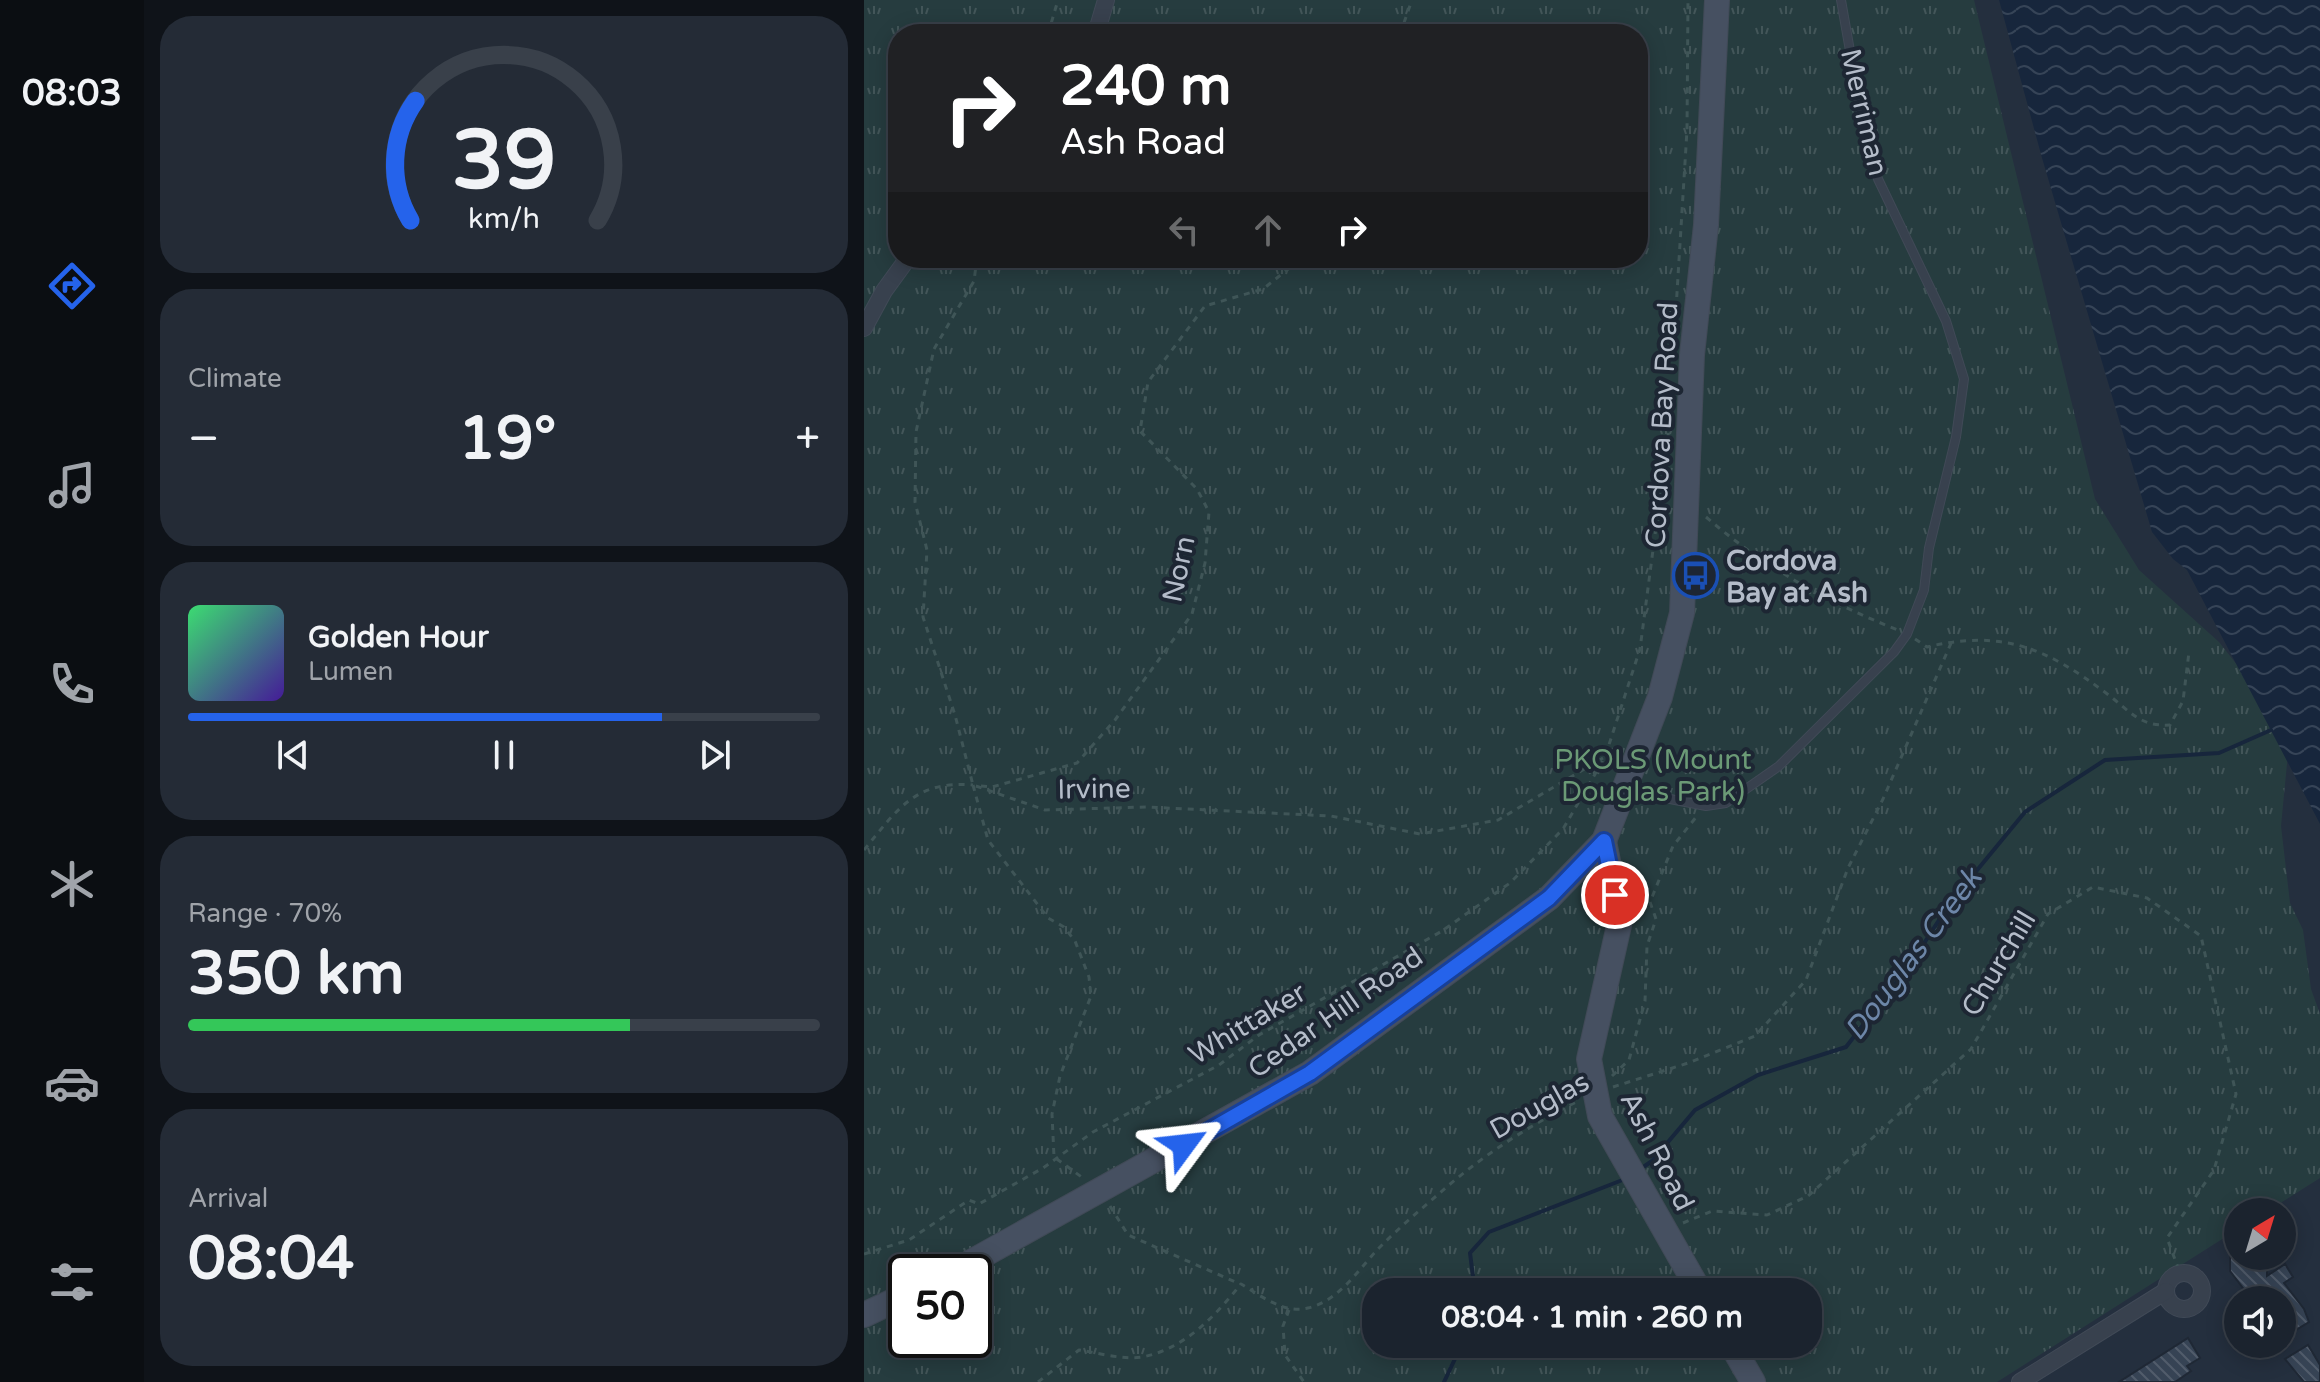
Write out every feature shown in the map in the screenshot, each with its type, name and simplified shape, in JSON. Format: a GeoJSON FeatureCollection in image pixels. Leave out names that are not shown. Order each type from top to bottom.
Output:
{"type":"FeatureCollection","features":[{"type":"Feature","properties":{"kind":"main road","name":"Cordova Bay Road"},"geometry":{"type":"LineString","coordinates":[[1604,841],[1660,697],[1682,613],[1692,355],[1706,225],[1717,0]]}},
{"type":"Feature","properties":{"kind":"main road","name":"Ash Road"},"geometry":{"type":"LineString","coordinates":[[1604,841],[1620,921],[1589,1059],[1595,1093],[1600,1116],[1692,1278]]}},
{"type":"Feature","properties":{"kind":"main road","name":"Cedar Hill Road"},"geometry":{"type":"LineString","coordinates":[[986,1254],[1310,1073],[1549,898],[1604,841]]}},
{"type":"Feature","properties":{"kind":"main road"},"geometry":{"type":"LineString","coordinates":[[864,1315],[888,1304]]}},
{"type":"Feature","properties":{"kind":"main road"},"geometry":{"type":"LineString","coordinates":[[1739,1358],[1753,1382]]}},
{"type":"Feature","properties":{"kind":"street"},"geometry":{"type":"LineString","coordinates":[[1099,24],[1106,0]]}},
{"type":"Feature","properties":{"kind":"street"},"geometry":{"type":"LineString","coordinates":[[864,328],[901,268]]}},
{"type":"Feature","properties":{"kind":"street"},"geometry":{"type":"LineString","coordinates":[[2020,1382],[2166,1291],[2170,1280],[2180,1273],[2196,1277],[2202,1287],[2200,1299],[2192,1307],[2180,1308],[2170,1302],[2166,1291]]}},
{"type":"Feature","properties":{"kind":"lane","name":"Merriman"},"geometry":{"type":"LineString","coordinates":[[1841,0],[1864,130],[1878,179],[1946,321],[1964,379],[1956,437],[1929,548],[1924,590],[1907,634]]}},
{"type":"Feature","properties":{"kind":"lane"},"geometry":{"type":"LineString","coordinates":[[1626,790],[1706,806],[1726,803],[1779,766],[1907,634]]}},
{"type":"Feature","properties":{"kind":"path"},"geometry":{"type":"LineString","coordinates":[[1051,24],[1058,0]]}},
{"type":"Feature","properties":{"kind":"path"},"geometry":{"type":"LineString","coordinates":[[1404,24],[1412,0]]}},
{"type":"Feature","properties":{"kind":"path"},"geometry":{"type":"LineString","coordinates":[[1676,321],[1687,130],[1688,0]]}},
{"type":"Feature","properties":{"kind":"path"},"geometry":{"type":"LineString","coordinates":[[976,268],[974,281],[934,349],[916,432],[915,502],[927,550],[923,617],[955,715],[988,840],[1048,918],[1064,927],[1075,941],[1089,977],[1091,996],[1060,1076],[1052,1114],[1054,1157],[1101,1192],[1128,1235],[1241,1284],[1289,1310],[1283,1326],[1285,1355],[1304,1382]]}},
{"type":"Feature","properties":{"kind":"path","name":"Norn"},"geometry":{"type":"LineString","coordinates":[[864,850],[904,801],[949,783],[992,787],[1077,763],[1115,720],[1192,614],[1205,563],[1209,512],[1197,489],[1140,431],[1148,382],[1205,306],[1263,289],[1289,268]]}},
{"type":"Feature","properties":{"kind":"path","name":"Whittaker"},"geometry":{"type":"LineString","coordinates":[[864,1254],[909,1240],[969,1200],[979,1204],[1043,1168],[1054,1157],[1093,1132],[1219,1065],[1259,1035],[1442,931],[1510,883],[1563,829],[1605,757],[1640,649],[1669,425]]}},
{"type":"Feature","properties":{"kind":"path"},"geometry":{"type":"LineString","coordinates":[[1661,488],[1686,500],[1742,548],[1819,596],[1907,634],[1927,647],[1952,641],[2016,642],[2048,655],[2101,689],[2134,718],[2153,726],[2170,725],[2183,701],[2189,652]]}},
{"type":"Feature","properties":{"kind":"path","name":"Douglas"},"geometry":{"type":"LineString","coordinates":[[1289,1310],[1308,1308],[1325,1300],[1360,1273],[1379,1248],[1451,1183],[1529,1126],[1595,1093],[1688,1063],[1755,1036],[1806,980],[1848,868],[1883,799],[1952,641]]}},
{"type":"Feature","properties":{"kind":"path","name":"Irvine"},"geometry":{"type":"LineString","coordinates":[[973,785],[1045,810],[1146,807],[1331,816],[1420,834],[1498,820],[1605,757]]}},
{"type":"Feature","properties":{"kind":"path"},"geometry":{"type":"LineString","coordinates":[[1595,1093],[1629,1060],[1645,1001],[1647,946],[1656,919],[1650,902],[1673,846],[1706,806]]}},
{"type":"Feature","properties":{"kind":"path","name":"Churchill"},"geometry":{"type":"LineString","coordinates":[[1664,1230],[1712,1211],[1767,1215],[1808,1196],[1971,1049],[2048,914],[2093,887],[2147,898],[2201,936],[2236,1094],[2214,1170],[2167,1238],[2180,1273]]}},
{"type":"Feature","properties":{"kind":"path"},"geometry":{"type":"LineString","coordinates":[[1038,1382],[1079,1350],[1143,1357],[1192,1336],[1241,1284]]}},
{"type":"Feature","properties":{"kind":"green space","name":"PKOLS (Mount Douglas Park)"},"geometry":{"type":"Polygon","coordinates":[[[864,0],[1974,0],[2095,499],[2139,570],[2219,642],[2290,732],[2281,826],[2290,903],[2303,930],[2311,989],[2320,1014],[2320,1178],[2288,1198],[2224,1198],[2224,1238],[1997,1382],[864,1382],[864,0]]]}},
{"type":"Feature","properties":{"kind":"water"},"geometry":{"type":"Polygon","coordinates":[[[1999,0],[2320,0],[2320,824],[2187,570],[2173,559],[2152,532],[1999,0]]]}},
{"type":"Feature","properties":{"kind":"building"},"geometry":{"type":"Polygon","coordinates":[[[2267,1270],[2267,1276],[2276,1270],[2289,1270],[2293,1277],[2284,1283],[2286,1286],[2241,1286],[2230,1271],[2267,1270]]]}},
{"type":"Feature","properties":{"kind":"building"},"geometry":{"type":"Polygon","coordinates":[[[2296,1299],[2304,1309],[2309,1322],[2296,1330],[2296,1299]]]}},
{"type":"Feature","properties":{"kind":"building"},"geometry":{"type":"Polygon","coordinates":[[[2188,1338],[2200,1358],[2187,1366],[2191,1371],[2175,1382],[2119,1382],[2188,1338]]]}},
{"type":"Feature","properties":{"kind":"building"},"geometry":{"type":"Polygon","coordinates":[[[2308,1345],[2320,1365],[2320,1382],[2304,1382],[2285,1359],[2296,1358],[2296,1352],[2308,1345]]]}},
{"type":"Feature","properties":{"kind":"waterway","name":"Douglas Creek"},"geometry":{"type":"LineString","coordinates":[[1639,1170],[1652,1161],[1695,1110],[1758,1075],[1846,1047],[1912,962],[1950,903],[2025,812],[2105,760],[2219,753],[2271,730]]}},
{"type":"Feature","properties":{"kind":"waterway","name":"Douglas Creek"},"geometry":{"type":"LineString","coordinates":[[1473,1278],[1470,1253],[1489,1232],[1625,1179]]}},
{"type":"Feature","properties":{"kind":"waterway","name":"Douglas Creek"},"geometry":{"type":"LineString","coordinates":[[1444,1382],[1455,1358]]}},
{"type":"Feature","properties":{"kind":"place","name":"Cordova Bay at Ash"},"geometry":{"type":"Point","coordinates":[1695,576]}},
{"type":"Feature","properties":{"kind":"route"},"geometry":{"type":"LineString","coordinates":[[1184,1145],[1310,1073],[1439,975],[1549,898],[1604,841],[1615,895]]}}]}
